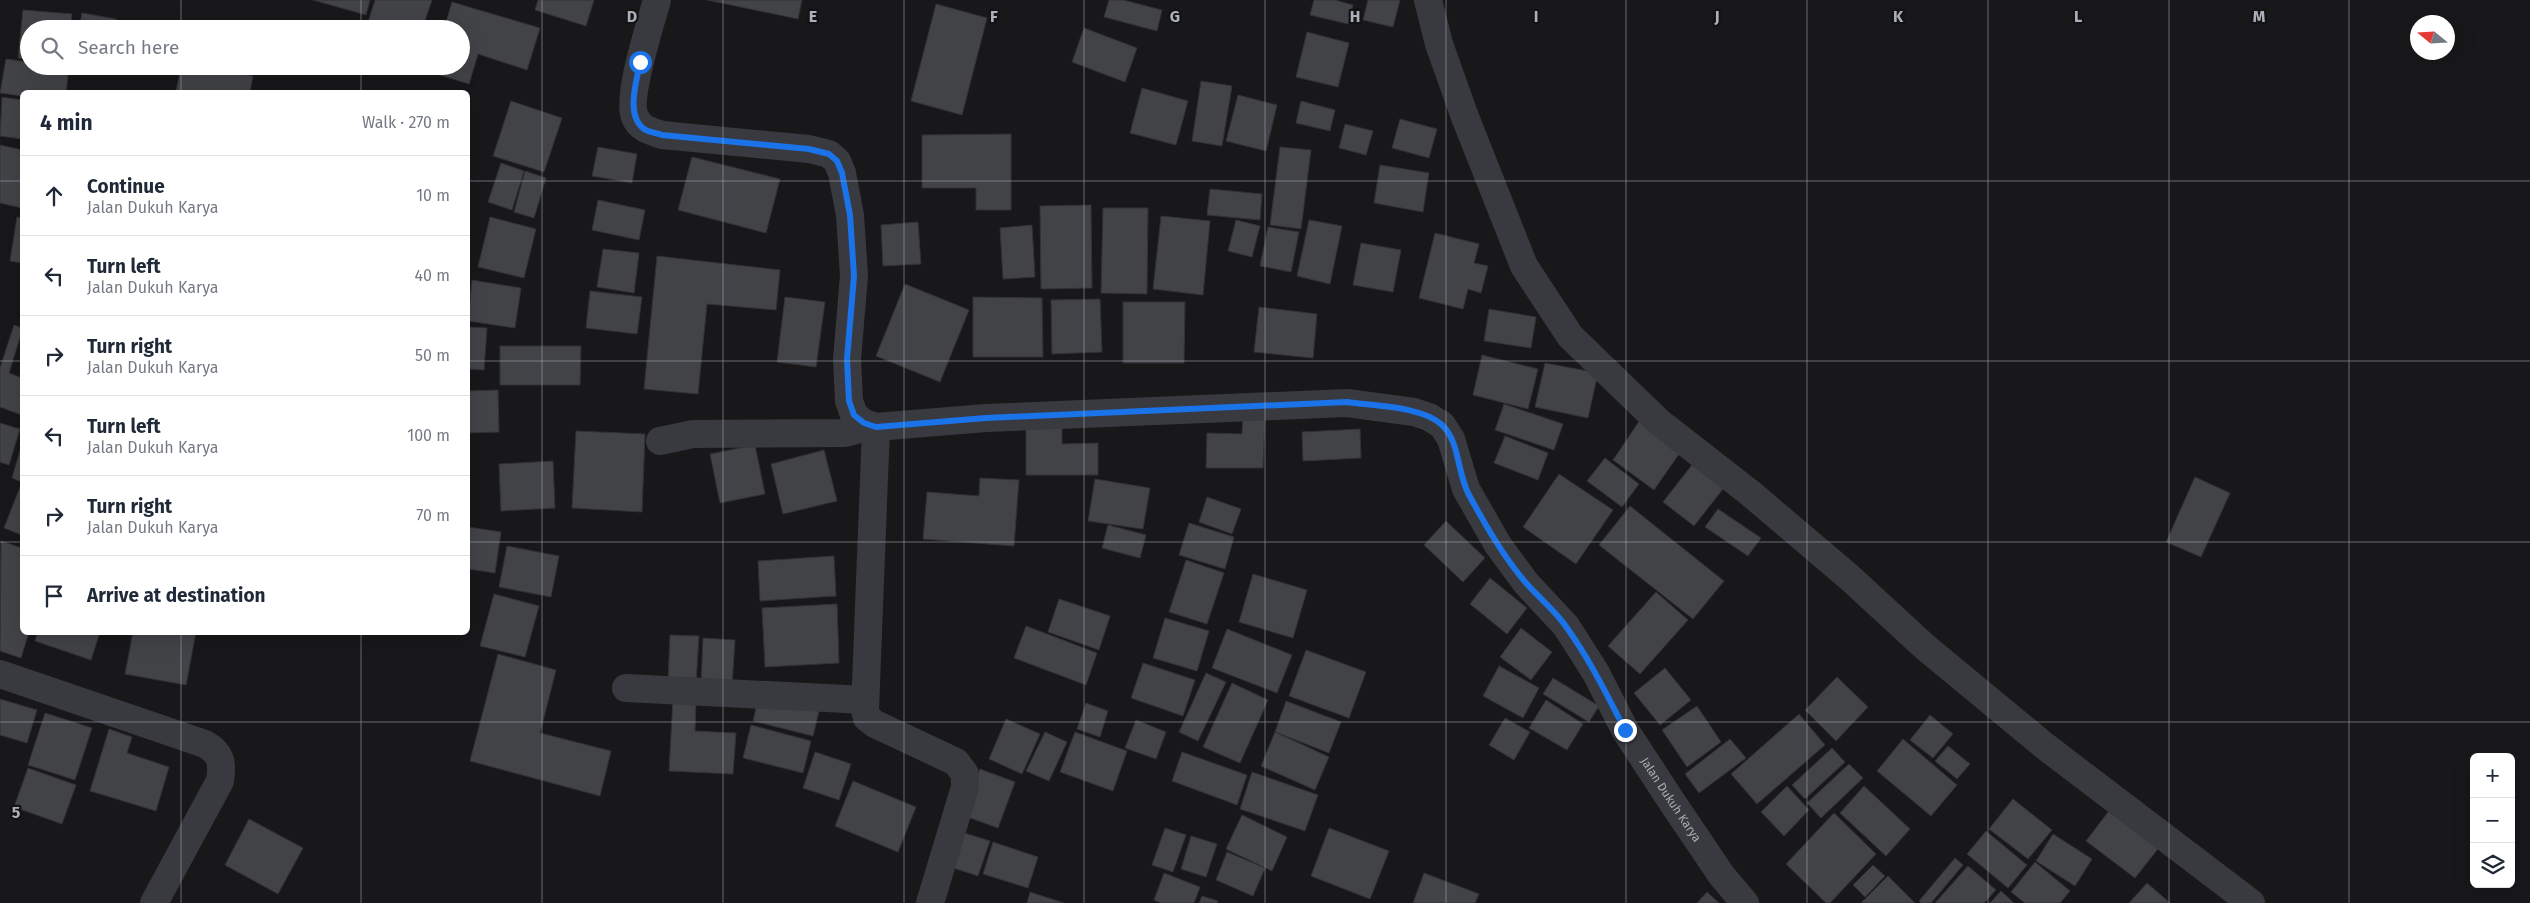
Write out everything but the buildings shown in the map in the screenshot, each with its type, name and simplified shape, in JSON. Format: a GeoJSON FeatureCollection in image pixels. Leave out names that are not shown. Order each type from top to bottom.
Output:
{"type":"FeatureCollection","features":[{"type":"Feature","properties":{"kind":"street"},"geometry":{"type":"LineString","coordinates":[[657,0],[640,62],[634,98],[634,116],[644,129],[662,135],[809,149],[829,154],[837,161],[842,173],[850,215],[854,276],[847,382],[854,415],[869,425],[865,700],[867,718],[875,724],[956,762],[965,774],[965,787],[930,903]]}},
{"type":"Feature","properties":{"kind":"street"},"geometry":{"type":"LineString","coordinates":[[1428,0],[1439,44],[1524,266],[1570,336],[1659,422],[1758,500],[1849,577],[1940,660],[2046,747],[2251,903]]}},
{"type":"Feature","properties":{"kind":"street","name":"Jalan Dukuh Karya"},"geometry":{"type":"LineString","coordinates":[[660,441],[693,434],[845,433],[869,425],[1347,402],[1392,408],[1429,417],[1442,425],[1452,439],[1466,489],[1498,545],[1526,583],[1566,626],[1596,673],[1625,730],[1722,876],[1745,903]]}},
{"type":"Feature","properties":{"kind":"street"},"geometry":{"type":"LineString","coordinates":[[0,674],[205,744],[215,749],[221,757],[220,781],[154,903]]}},
{"type":"Feature","properties":{"kind":"street"},"geometry":{"type":"LineString","coordinates":[[626,688],[865,700]]}},
{"type":"Feature","properties":{"kind":"route"},"geometry":{"type":"LineString","coordinates":[[640,62],[634,98],[634,116],[644,129],[662,135],[809,149],[829,154],[837,161],[842,173],[850,215],[854,276],[847,359],[847,382],[849,401],[854,415],[864,423],[876,427],[986,418],[1347,402],[1414,412],[1429,417],[1442,425],[1452,439],[1466,489],[1498,545],[1526,583],[1566,626],[1596,673],[1625,730]]}}]}
